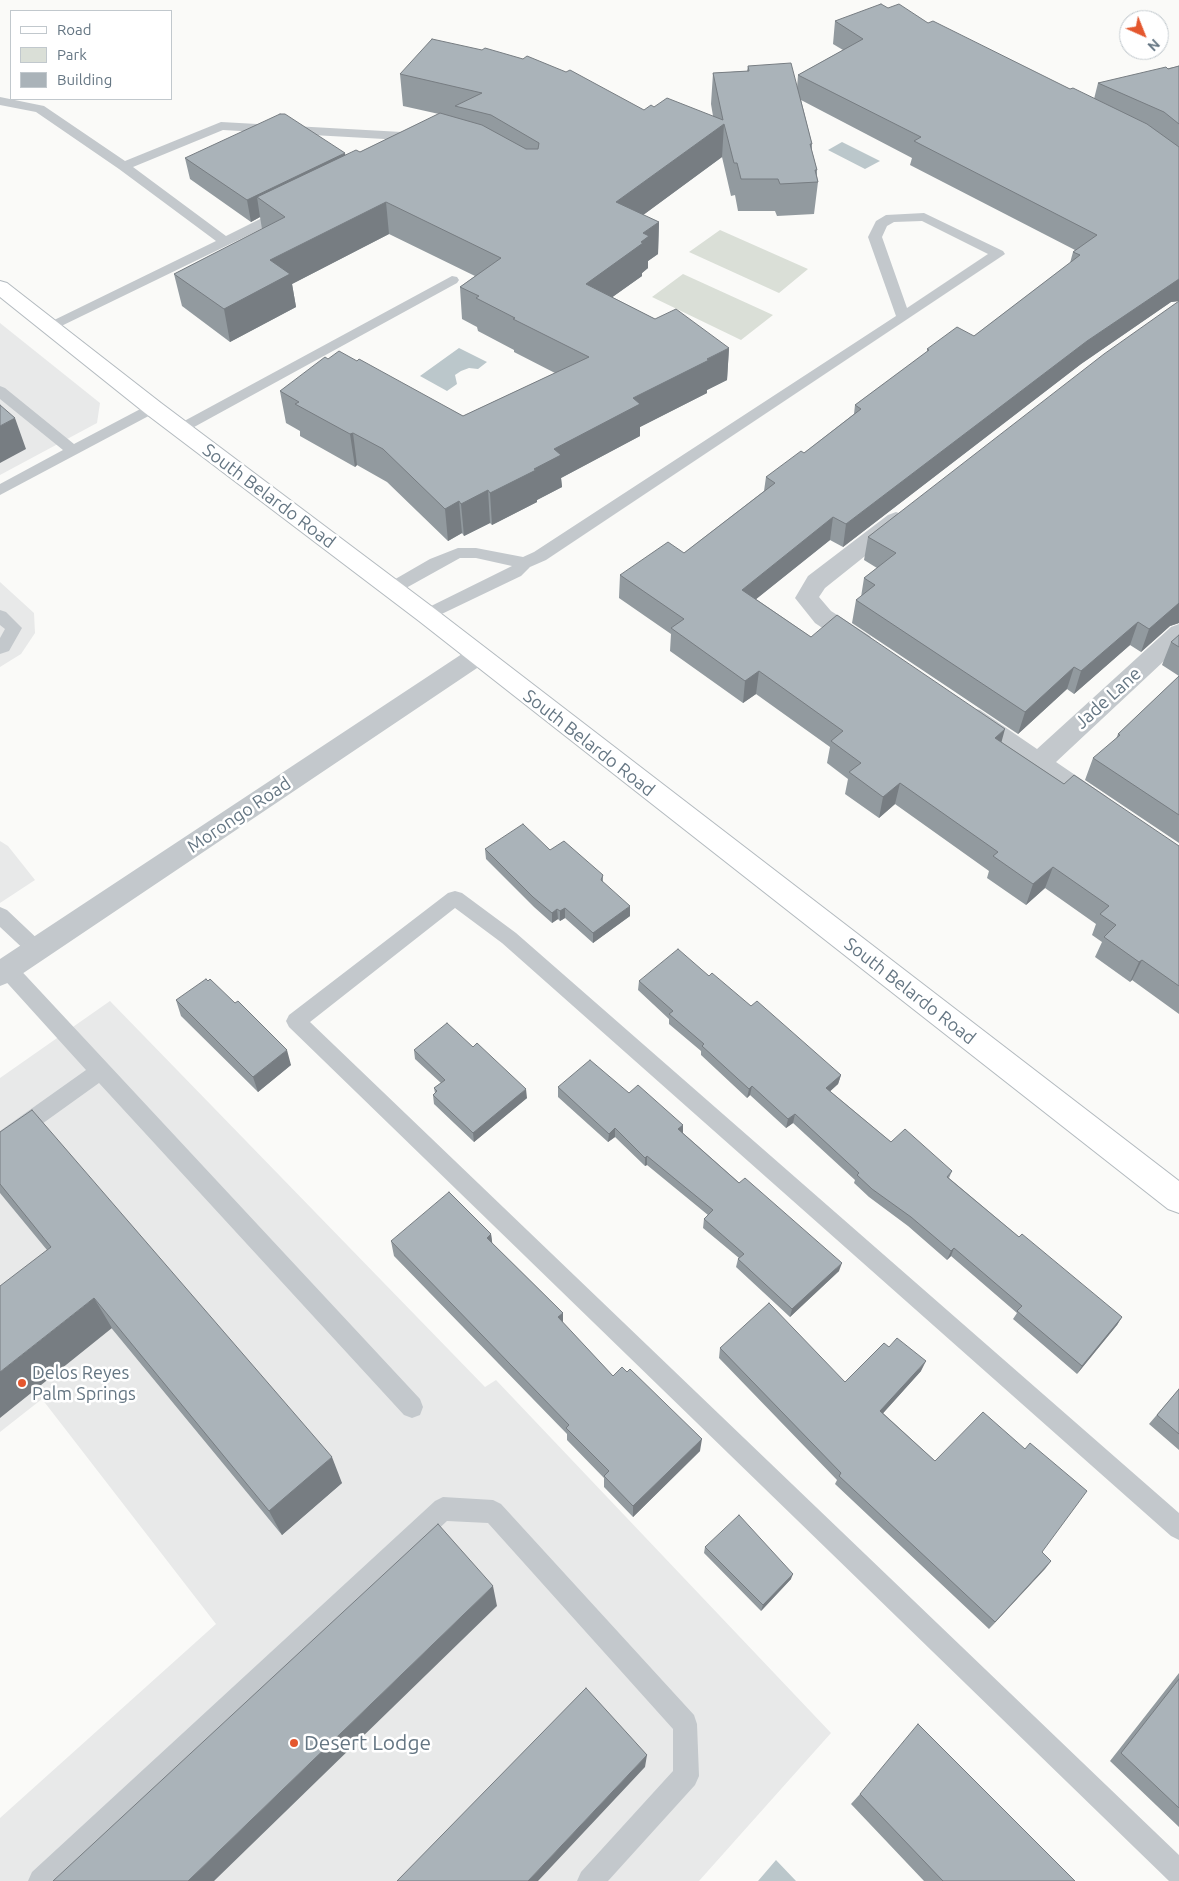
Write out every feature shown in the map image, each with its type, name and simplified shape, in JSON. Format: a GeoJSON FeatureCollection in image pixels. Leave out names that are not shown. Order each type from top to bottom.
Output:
{"type":"FeatureCollection","features":[{"type":"Feature","properties":{"kind":"street","name":"South Belardo Road"},"geometry":{"type":"LineString","coordinates":[[0,286],[180,429],[427,615],[477,656],[1179,1199]]}},
{"type":"Feature","properties":{"kind":"street"},"geometry":{"type":"LineString","coordinates":[[881,656],[823,617],[807,598],[816,582],[910,510]]}},
{"type":"Feature","properties":{"kind":"street","name":"Jade Lane"},"geometry":{"type":"LineString","coordinates":[[1038,762],[1179,634]]}},
{"type":"Feature","properties":{"kind":"street","name":"Morongo Road"},"geometry":{"type":"LineString","coordinates":[[4,972],[477,656]]}},
{"type":"Feature","properties":{"kind":"street"},"geometry":{"type":"LineString","coordinates":[[955,706],[1116,816]]}},
{"type":"Feature","properties":{"kind":"lane"},"geometry":{"type":"LineString","coordinates":[[0,101],[40,109],[124,166],[225,241]]}},
{"type":"Feature","properties":{"kind":"lane"},"geometry":{"type":"LineString","coordinates":[[124,166],[221,126],[436,138],[410,151]]}},
{"type":"Feature","properties":{"kind":"lane"},"geometry":{"type":"LineString","coordinates":[[50,327],[296,207]]}},
{"type":"Feature","properties":{"kind":"lane"},"geometry":{"type":"LineString","coordinates":[[427,615],[515,572],[524,563],[540,556],[998,254],[924,217],[891,218],[881,224],[875,237],[903,316]]}},
{"type":"Feature","properties":{"kind":"lane"},"geometry":{"type":"LineString","coordinates":[[180,429],[452,280]]}},
{"type":"Feature","properties":{"kind":"lane"},"geometry":{"type":"LineString","coordinates":[[0,391],[74,451]]}},
{"type":"Feature","properties":{"kind":"lane"},"geometry":{"type":"LineString","coordinates":[[0,490],[153,408]]}},
{"type":"Feature","properties":{"kind":"lane"},"geometry":{"type":"LineString","coordinates":[[391,589],[436,563],[458,553],[476,554],[524,563]]}},
{"type":"Feature","properties":{"kind":"lane"},"geometry":{"type":"LineString","coordinates":[[0,616],[14,628],[0,648]]}},
{"type":"Feature","properties":{"kind":"lane"},"geometry":{"type":"LineString","coordinates":[[1179,1528],[516,945],[455,898],[296,1021],[1179,1873]]}},
{"type":"Feature","properties":{"kind":"lane"},"geometry":{"type":"LineString","coordinates":[[0,915],[37,950]]}},
{"type":"Feature","properties":{"kind":"lane"},"geometry":{"type":"LineString","coordinates":[[4,972],[100,1071],[412,1407]]}},
{"type":"Feature","properties":{"kind":"lane"},"geometry":{"type":"LineString","coordinates":[[0,1144],[100,1071]]}},
{"type":"Feature","properties":{"kind":"lane"},"geometry":{"type":"LineString","coordinates":[[41,1881],[443,1509],[493,1512],[685,1724],[686,1776],[590,1881]]}},
{"type":"Feature","properties":{"kind":"shaded area"},"geometry":{"type":"Polygon","coordinates":[[[842,142],[880,161],[865,169],[828,150],[842,142]]]}},
{"type":"Feature","properties":{"kind":"shaded area"},"geometry":{"type":"Polygon","coordinates":[[[0,323],[100,403],[97,423],[0,475],[0,323]]]}},
{"type":"Feature","properties":{"kind":"shaded area"},"geometry":{"type":"Polygon","coordinates":[[[459,348],[487,362],[478,369],[469,368],[455,375],[457,384],[447,391],[420,376],[459,348]]]}},
{"type":"Feature","properties":{"kind":"shaded area"},"geometry":{"type":"Polygon","coordinates":[[[0,582],[34,613],[35,633],[21,654],[0,667],[0,582]]]}},
{"type":"Feature","properties":{"kind":"shaded area"},"geometry":{"type":"Polygon","coordinates":[[[0,841],[8,846],[35,880],[0,903],[0,841]]]}},
{"type":"Feature","properties":{"kind":"shaded area"},"geometry":{"type":"Polygon","coordinates":[[[110,1001],[485,1387],[496,1380],[831,1733],[699,1881],[0,1881],[0,1818],[216,1624],[42,1399],[0,1432],[0,1078],[110,1001]]]}},
{"type":"Feature","properties":{"kind":"shaded area"},"geometry":{"type":"Polygon","coordinates":[[[776,1860],[796,1881],[758,1881],[776,1860]]]}},
{"type":"Feature","properties":{"kind":"green space"},"geometry":{"type":"Polygon","coordinates":[[[720,230],[808,269],[779,293],[689,252],[720,230]]]}},
{"type":"Feature","properties":{"kind":"green space"},"geometry":{"type":"Polygon","coordinates":[[[683,274],[773,315],[741,340],[652,297],[683,274]]]}},
{"type":"Feature","properties":{"kind":"building"},"geometry":{"type":"Polygon","coordinates":[[[881,4],[888,8],[899,4],[928,23],[933,21],[1070,89],[1073,88],[1147,124],[1179,147],[1179,279],[1087,341],[846,524],[833,517],[742,590],[811,637],[837,615],[1005,729],[995,738],[1064,784],[1074,775],[1179,846],[1179,986],[1142,960],[1139,962],[1104,937],[1116,925],[1100,914],[1109,906],[1053,867],[1033,884],[993,856],[998,852],[900,783],[883,797],[849,772],[861,763],[831,741],[843,731],[759,671],[745,681],[671,628],[684,619],[620,575],[668,542],[684,553],[775,483],[766,477],[801,451],[804,453],[861,409],[855,405],[929,350],[927,349],[957,327],[974,336],[1080,255],[1073,252],[1097,235],[914,141],[921,137],[798,75],[863,39],[835,21],[881,4]]]}},
{"type":"Feature","properties":{"kind":"building"},"geometry":{"type":"Polygon","coordinates":[[[432,39],[482,50],[485,48],[523,59],[527,56],[566,72],[570,70],[644,110],[651,105],[654,107],[667,98],[723,120],[713,73],[749,71],[748,66],[791,63],[812,144],[810,144],[818,182],[780,184],[778,179],[741,179],[737,163],[734,163],[724,124],[616,202],[659,222],[643,233],[649,236],[641,242],[643,243],[586,284],[655,319],[676,309],[729,348],[633,398],[640,404],[554,449],[561,455],[534,469],[536,470],[490,493],[488,490],[461,504],[459,501],[445,509],[383,449],[353,433],[350,434],[295,404],[299,402],[280,391],[325,357],[328,359],[339,351],[357,361],[359,359],[463,416],[589,357],[513,319],[515,318],[476,298],[479,296],[460,287],[501,258],[386,202],[270,260],[290,274],[224,309],[174,274],[285,217],[257,197],[356,150],[360,152],[440,113],[482,125],[526,149],[538,149],[539,143],[491,115],[455,106],[482,93],[400,74],[432,39]]]}},
{"type":"Feature","properties":{"kind":"building"},"geometry":{"type":"Polygon","coordinates":[[[1179,66],[1179,124],[1164,112],[1098,83],[1166,67],[1168,69],[1179,66]]]}},
{"type":"Feature","properties":{"kind":"building"},"geometry":{"type":"Polygon","coordinates":[[[280,114],[285,114],[345,153],[247,200],[185,158],[280,114]]]}},
{"type":"Feature","properties":{"kind":"building"},"geometry":{"type":"Polygon","coordinates":[[[1179,301],[1179,603],[1149,629],[1138,622],[1081,671],[1074,667],[1025,712],[856,600],[875,585],[864,578],[896,553],[868,537],[1104,354],[1179,301]]]}},
{"type":"Feature","properties":{"kind":"building"},"geometry":{"type":"Polygon","coordinates":[[[0,405],[15,418],[0,426],[0,405]]]}},
{"type":"Feature","properties":{"kind":"building"},"geometry":{"type":"Polygon","coordinates":[[[1179,635],[1179,647],[1171,642],[1179,635]]]}},
{"type":"Feature","properties":{"kind":"building"},"geometry":{"type":"Polygon","coordinates":[[[1179,676],[1179,815],[1093,758],[1120,735],[1118,734],[1179,676]]]}},
{"type":"Feature","properties":{"kind":"building"},"geometry":{"type":"Polygon","coordinates":[[[523,824],[550,850],[564,841],[603,875],[601,880],[630,906],[593,933],[565,908],[560,911],[557,909],[552,913],[533,897],[485,849],[523,824]]]}},
{"type":"Feature","properties":{"kind":"building"},"geometry":{"type":"Polygon","coordinates":[[[678,949],[709,976],[712,973],[751,1006],[757,1001],[841,1075],[826,1088],[891,1142],[905,1129],[952,1171],[947,1177],[1019,1237],[1022,1234],[1122,1317],[1082,1366],[1017,1311],[1022,1306],[954,1248],[951,1251],[911,1217],[872,1189],[857,1175],[859,1173],[795,1114],[788,1119],[752,1086],[749,1089],[702,1046],[704,1044],[669,1014],[673,1011],[639,981],[678,949]]]}},
{"type":"Feature","properties":{"kind":"building"},"geometry":{"type":"Polygon","coordinates":[[[206,979],[208,981],[210,979],[235,1003],[238,1001],[287,1050],[253,1077],[176,1000],[206,979]]]}},
{"type":"Feature","properties":{"kind":"building"},"geometry":{"type":"Polygon","coordinates":[[[447,1023],[473,1047],[477,1043],[526,1089],[473,1133],[433,1095],[437,1091],[434,1088],[445,1080],[414,1050],[447,1023]]]}},
{"type":"Feature","properties":{"kind":"building"},"geometry":{"type":"Polygon","coordinates":[[[590,1060],[629,1093],[638,1085],[683,1125],[678,1129],[739,1183],[745,1178],[842,1263],[792,1309],[738,1259],[744,1254],[704,1219],[713,1210],[647,1156],[645,1158],[615,1128],[609,1134],[558,1087],[590,1060]]]}},
{"type":"Feature","properties":{"kind":"building"},"geometry":{"type":"Polygon","coordinates":[[[32,1110],[332,1457],[269,1511],[94,1298],[0,1372],[0,1286],[51,1247],[0,1184],[0,1132],[32,1110]]]}},
{"type":"Feature","properties":{"kind":"building"},"geometry":{"type":"Polygon","coordinates":[[[449,1192],[491,1234],[487,1238],[563,1313],[558,1317],[613,1376],[622,1367],[627,1372],[630,1369],[702,1439],[633,1506],[604,1476],[609,1471],[566,1428],[569,1425],[391,1241],[449,1192]]]}},
{"type":"Feature","properties":{"kind":"building"},"geometry":{"type":"Polygon","coordinates":[[[769,1303],[845,1382],[884,1343],[889,1347],[897,1338],[926,1361],[880,1411],[935,1461],[983,1412],[1025,1449],[1030,1443],[1087,1491],[1042,1552],[1051,1561],[995,1622],[839,1476],[841,1473],[720,1348],[769,1303]]]}},
{"type":"Feature","properties":{"kind":"building"},"geometry":{"type":"Polygon","coordinates":[[[1179,1389],[1179,1434],[1157,1415],[1179,1389]]]}},
{"type":"Feature","properties":{"kind":"building"},"geometry":{"type":"Polygon","coordinates":[[[739,1515],[793,1574],[763,1605],[705,1547],[739,1515]]]}},
{"type":"Feature","properties":{"kind":"building","name":"Desert Lodge"},"geometry":{"type":"Polygon","coordinates":[[[438,1524],[493,1586],[188,1881],[53,1881],[438,1524]]]}},
{"type":"Feature","properties":{"kind":"building"},"geometry":{"type":"Polygon","coordinates":[[[1179,1679],[1179,1808],[1121,1753],[1179,1679]]]}},
{"type":"Feature","properties":{"kind":"building"},"geometry":{"type":"Polygon","coordinates":[[[586,1688],[647,1755],[528,1881],[397,1881],[586,1688]]]}},
{"type":"Feature","properties":{"kind":"building"},"geometry":{"type":"Polygon","coordinates":[[[918,1724],[1075,1881],[943,1881],[860,1794],[918,1724]]]}},
{"type":"Feature","properties":{"kind":"place","name":"Delos Reyes Palm Springs"},"geometry":{"type":"Point","coordinates":[22,1383]}},
{"type":"Feature","properties":{"kind":"place","name":"Desert Lodge"},"geometry":{"type":"Point","coordinates":[294,1743]}}]}
